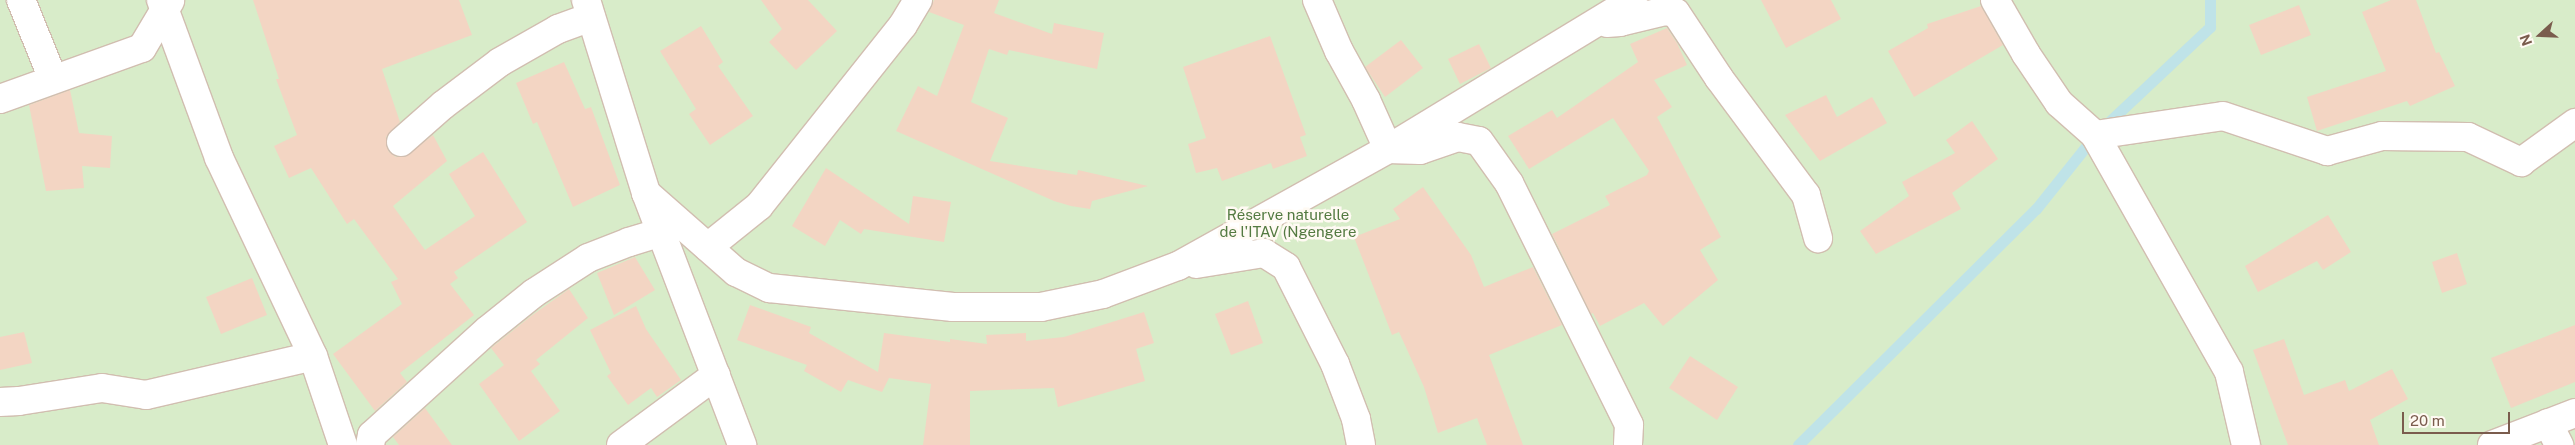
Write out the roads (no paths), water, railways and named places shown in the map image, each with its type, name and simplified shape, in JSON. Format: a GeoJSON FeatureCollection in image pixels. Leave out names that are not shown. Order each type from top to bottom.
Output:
{"type":"FeatureCollection","features":[{"type":"Feature","properties":{"kind":"street"},"geometry":{"type":"LineString","coordinates":[[21,0],[54,79]]}},
{"type":"Feature","properties":{"kind":"street"},"geometry":{"type":"LineString","coordinates":[[708,247],[760,206],[903,25],[918,0]]}},
{"type":"Feature","properties":{"kind":"street"},"geometry":{"type":"LineString","coordinates":[[1317,0],[1339,51],[1366,100],[1388,149]]}},
{"type":"Feature","properties":{"kind":"street"},"geometry":{"type":"LineString","coordinates":[[646,193],[736,272],[769,288],[953,308],[1041,307],[1103,294],[1178,266],[1388,149],[1633,0]]}},
{"type":"Feature","properties":{"kind":"street"},"geometry":{"type":"LineString","coordinates":[[1995,0],[2026,54],[2058,103],[2095,135],[2229,372],[2246,445]]}},
{"type":"Feature","properties":{"kind":"street"},"geometry":{"type":"LineString","coordinates":[[0,99],[142,48],[165,4]]}},
{"type":"Feature","properties":{"kind":"street"},"geometry":{"type":"LineString","coordinates":[[165,4],[219,158],[313,356],[343,445]]}},
{"type":"Feature","properties":{"kind":"street"},"geometry":{"type":"LineString","coordinates":[[401,142],[443,105],[500,62],[558,29],[588,9],[646,193],[742,445]]}},
{"type":"Feature","properties":{"kind":"street"},"geometry":{"type":"LineString","coordinates":[[1594,23],[1620,22],[1665,11],[1676,13],[1719,78],[1806,195],[1818,238]]}},
{"type":"Feature","properties":{"kind":"street"},"geometry":{"type":"LineString","coordinates":[[2095,135],[2223,116],[2328,151],[2382,136],[2468,137],[2522,162],[2575,123]]}},
{"type":"Feature","properties":{"kind":"street"},"geometry":{"type":"LineString","coordinates":[[1388,149],[1420,150],[1458,137],[1479,141],[1509,184],[1629,425],[1628,445]]}},
{"type":"Feature","properties":{"kind":"street"},"geometry":{"type":"LineString","coordinates":[[370,445],[372,435],[488,330],[534,293],[588,258],[629,242],[662,232]]}},
{"type":"Feature","properties":{"kind":"street"},"geometry":{"type":"LineString","coordinates":[[1178,266],[1264,253],[1286,267],[1336,364],[1356,420],[1361,445]]}},
{"type":"Feature","properties":{"kind":"street"},"geometry":{"type":"LineString","coordinates":[[0,402],[19,401],[102,388],[146,395],[313,356]]}},
{"type":"Feature","properties":{"kind":"street"},"geometry":{"type":"LineString","coordinates":[[621,445],[716,375]]}},
{"type":"Feature","properties":{"kind":"street"},"geometry":{"type":"LineString","coordinates":[[2492,445],[2554,434],[2575,413]]}},
{"type":"Feature","properties":{"kind":"waterway"},"geometry":{"type":"LineString","coordinates":[[1798,445],[2036,209],[2095,135],[2210,27],[2210,0]]}},
{"type":"Feature","properties":{"kind":"park label","name":"Réserve naturelle de l'ITAV (Ngengere"},"geometry":{"type":"Point","coordinates":[1288,222]}}]}
